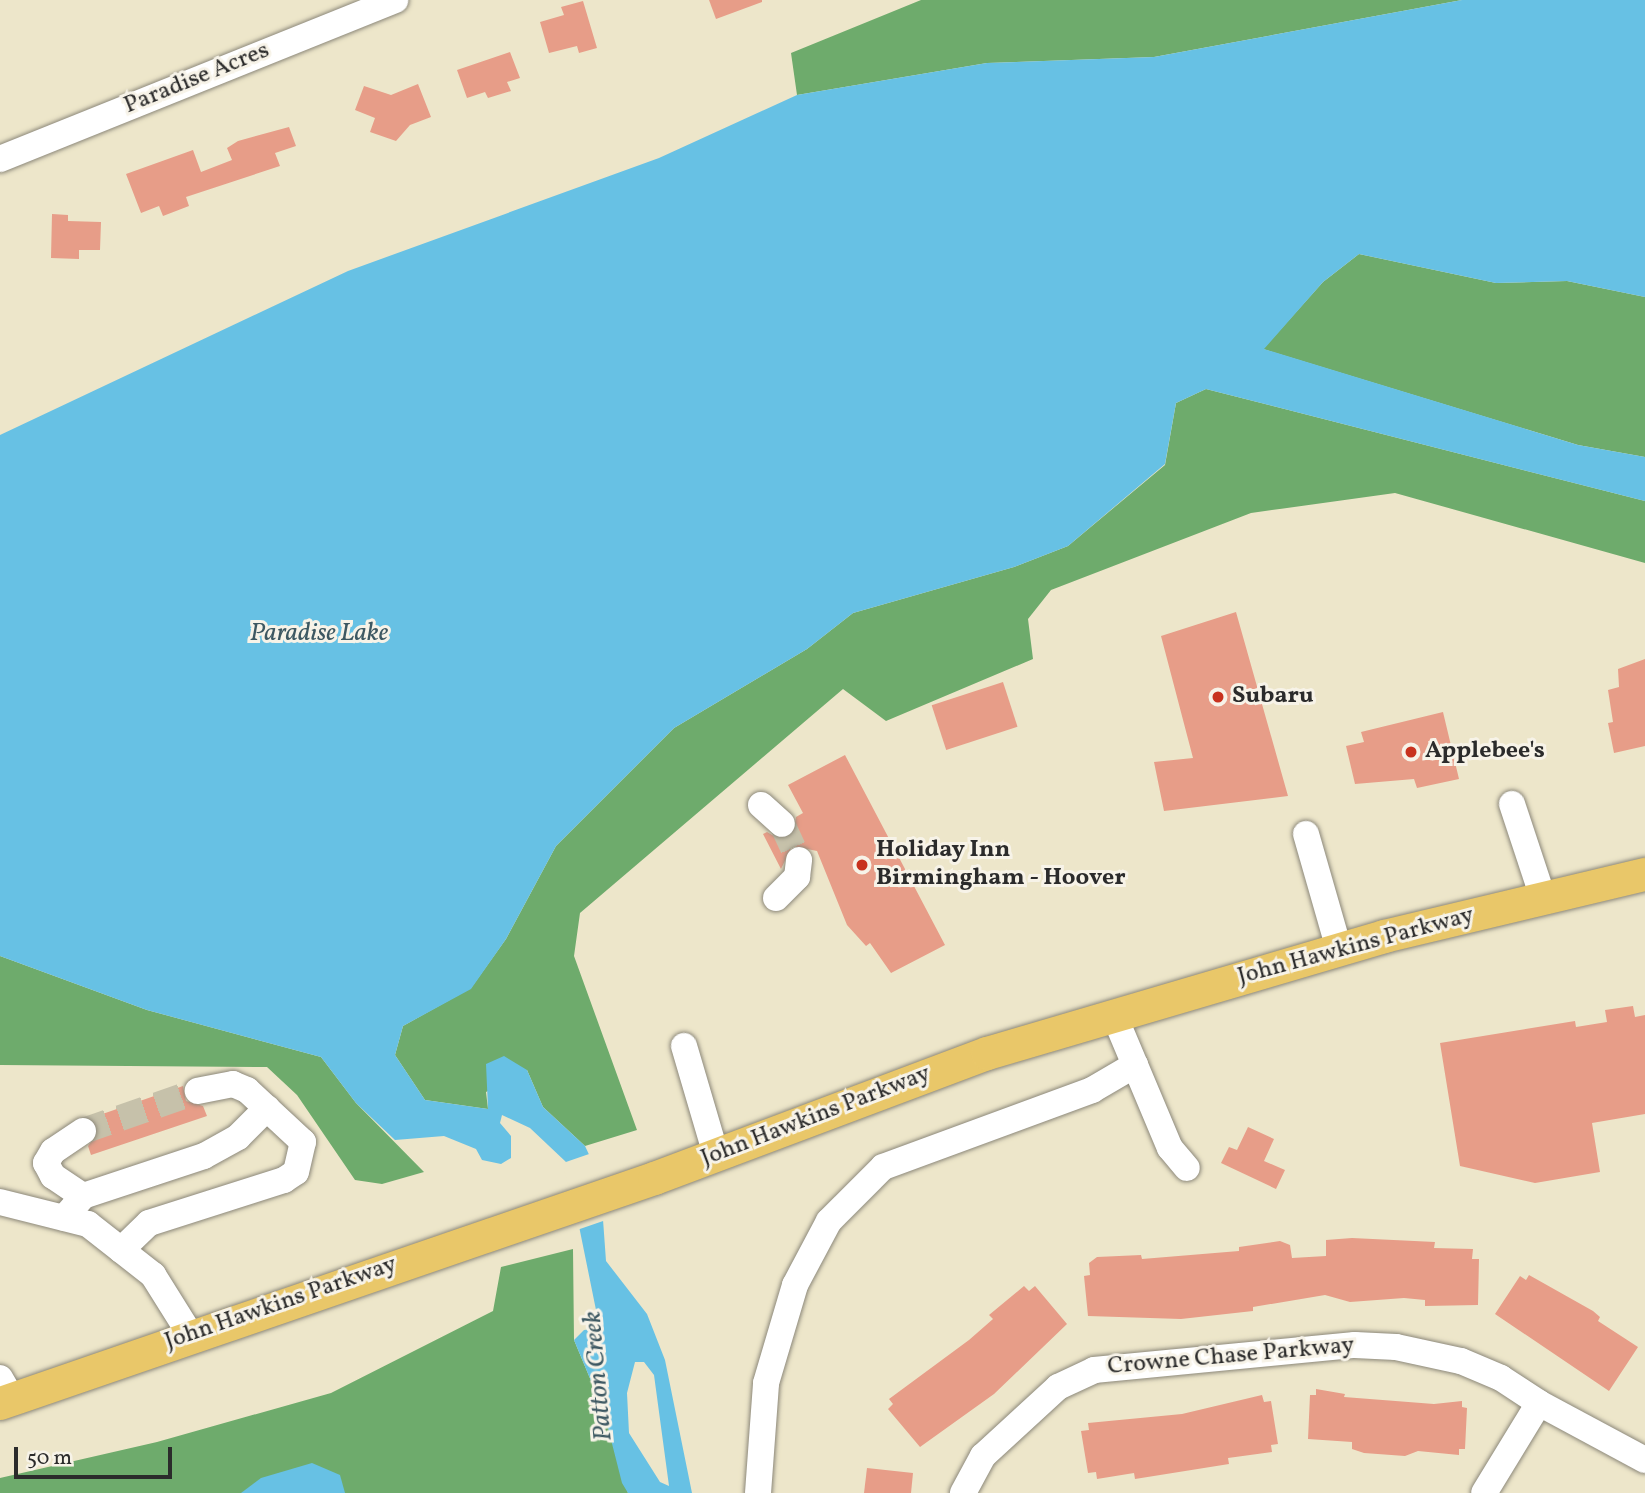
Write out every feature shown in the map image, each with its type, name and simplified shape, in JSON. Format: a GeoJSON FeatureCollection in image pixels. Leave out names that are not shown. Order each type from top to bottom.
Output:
{"type":"FeatureCollection","features":[{"type":"Feature","properties":{"kind":"main road","name":"John Hawkins Parkway"},"geometry":{"type":"LineString","coordinates":[[4,1393],[190,1334],[654,1178],[987,1053],[1339,949],[1645,874]]}},
{"type":"Feature","properties":{"kind":"street","name":"Paradise Acres"},"geometry":{"type":"LineString","coordinates":[[0,159],[395,0]]}},
{"type":"Feature","properties":{"kind":"street"},"geometry":{"type":"LineString","coordinates":[[1511,804],[1543,898]]}},
{"type":"Feature","properties":{"kind":"street"},"geometry":{"type":"LineString","coordinates":[[761,805],[782,824]]}},
{"type":"Feature","properties":{"kind":"street"},"geometry":{"type":"LineString","coordinates":[[1306,834],[1339,949]]}},
{"type":"Feature","properties":{"kind":"street"},"geometry":{"type":"LineString","coordinates":[[776,898],[797,877],[799,860]]}},
{"type":"Feature","properties":{"kind":"street"},"geometry":{"type":"LineString","coordinates":[[1114,1015],[1170,1148],[1187,1168]]}},
{"type":"Feature","properties":{"kind":"street"},"geometry":{"type":"LineString","coordinates":[[684,1046],[716,1155]]}},
{"type":"Feature","properties":{"kind":"street"},"geometry":{"type":"LineString","coordinates":[[758,1493],[766,1383],[795,1285],[829,1221],[883,1167],[1092,1090],[1135,1065]]}},
{"type":"Feature","properties":{"kind":"street"},"geometry":{"type":"LineString","coordinates":[[121,1250],[149,1223],[284,1180],[296,1171],[303,1142],[267,1108],[233,1084],[198,1091]]}},
{"type":"Feature","properties":{"kind":"street"},"geometry":{"type":"LineString","coordinates":[[64,1218],[83,1196],[204,1156],[238,1137],[267,1108]]}},
{"type":"Feature","properties":{"kind":"street"},"geometry":{"type":"LineString","coordinates":[[83,1131],[53,1151],[46,1163],[53,1176],[83,1196]]}},
{"type":"Feature","properties":{"kind":"street"},"geometry":{"type":"LineString","coordinates":[[0,1202],[88,1224],[153,1275],[190,1334]]}},
{"type":"Feature","properties":{"kind":"street","name":"Crowne Chase Parkway"},"geometry":{"type":"LineString","coordinates":[[963,1493],[983,1456],[1058,1387],[1094,1370],[1140,1362],[1355,1345],[1396,1347],[1461,1361],[1501,1378],[1539,1403],[1645,1460]]}},
{"type":"Feature","properties":{"kind":"street"},"geometry":{"type":"LineString","coordinates":[[1484,1493],[1539,1403]]}},
{"type":"Feature","properties":{"kind":"green space"},"geometry":{"type":"Polygon","coordinates":[[[921,0],[1462,0],[1154,57],[987,63],[797,95],[791,53],[921,0]]]}},
{"type":"Feature","properties":{"kind":"green space"},"geometry":{"type":"Polygon","coordinates":[[[1359,254],[1496,283],[1567,281],[1645,297],[1645,457],[1578,445],[1263,349],[1323,282],[1359,254]]]}},
{"type":"Feature","properties":{"kind":"green space"},"geometry":{"type":"Polygon","coordinates":[[[1206,389],[1645,501],[1645,563],[1395,493],[1251,513],[1051,590],[1028,619],[1033,659],[886,721],[843,689],[580,913],[574,956],[637,1130],[585,1146],[543,1107],[527,1070],[486,1092],[488,1109],[425,1100],[395,1055],[403,1026],[471,988],[506,939],[556,846],[674,728],[807,649],[853,613],[1014,567],[1068,546],[1165,465],[1176,403],[1206,389]]]}},
{"type":"Feature","properties":{"kind":"green space"},"geometry":{"type":"Polygon","coordinates":[[[0,956],[147,1010],[321,1057],[356,1103],[424,1172],[382,1184],[355,1180],[297,1095],[267,1067],[0,1065],[0,956]]]}},
{"type":"Feature","properties":{"kind":"green space"},"geometry":{"type":"Polygon","coordinates":[[[573,1249],[574,1340],[604,1412],[628,1493],[0,1493],[0,1478],[157,1442],[331,1393],[493,1311],[501,1267],[573,1249]]]}},
{"type":"Feature","properties":{"kind":"water","name":"Paradise Lake"},"geometry":{"type":"Polygon","coordinates":[[[1462,0],[1645,0],[1645,297],[1567,281],[1496,283],[1359,254],[1323,282],[1264,349],[1578,445],[1645,457],[1645,501],[1206,389],[1176,403],[1165,464],[1068,546],[1014,567],[853,613],[807,649],[674,728],[556,846],[506,939],[471,989],[403,1026],[395,1055],[425,1100],[488,1109],[486,1064],[504,1056],[527,1070],[543,1107],[585,1146],[600,1178],[606,1261],[647,1314],[665,1360],[692,1493],[628,1493],[622,1483],[604,1412],[574,1340],[584,1330],[600,1328],[602,1322],[596,1310],[566,1162],[530,1128],[502,1115],[500,1123],[511,1136],[511,1158],[501,1164],[482,1160],[476,1149],[444,1136],[395,1140],[356,1103],[321,1057],[147,1010],[0,956],[0,435],[348,271],[659,158],[797,95],[987,63],[1154,57],[1462,0]],[[635,1362],[627,1393],[629,1433],[660,1482],[669,1486],[654,1375],[644,1362],[635,1362]]]}},
{"type":"Feature","properties":{"kind":"water"},"geometry":{"type":"Polygon","coordinates":[[[312,1463],[340,1475],[345,1493],[241,1493],[261,1478],[312,1463]]]}},
{"type":"Feature","properties":{"kind":"pier"},"geometry":{"type":"Polygon","coordinates":[[[592,1153],[604,1177],[606,1220],[577,1230],[563,1163],[592,1153]]]}},
{"type":"Feature","properties":{"kind":"building"},"geometry":{"type":"Polygon","coordinates":[[[709,0],[762,0],[762,2],[716,19],[709,0]]]}},
{"type":"Feature","properties":{"kind":"building"},"geometry":{"type":"Polygon","coordinates":[[[583,1],[597,48],[579,53],[577,46],[549,53],[540,22],[564,15],[561,7],[583,1]]]}},
{"type":"Feature","properties":{"kind":"building"},"geometry":{"type":"Polygon","coordinates":[[[510,52],[520,78],[507,82],[511,91],[488,98],[485,92],[467,98],[457,70],[510,52]]]}},
{"type":"Feature","properties":{"kind":"building"},"geometry":{"type":"Polygon","coordinates":[[[418,84],[431,117],[410,125],[396,141],[370,132],[375,118],[355,110],[364,86],[391,95],[418,84]]]}},
{"type":"Feature","properties":{"kind":"building"},"geometry":{"type":"Polygon","coordinates":[[[289,127],[296,146],[275,153],[280,166],[186,197],[189,206],[163,216],[159,206],[141,213],[126,174],[193,150],[201,172],[232,160],[227,148],[238,141],[289,127]]]}},
{"type":"Feature","properties":{"kind":"building"},"geometry":{"type":"Polygon","coordinates":[[[52,214],[68,215],[68,221],[101,222],[100,250],[79,250],[79,259],[51,258],[52,214]]]}},
{"type":"Feature","properties":{"kind":"building","name":"Subaru"},"geometry":{"type":"Polygon","coordinates":[[[1236,612],[1288,796],[1164,811],[1154,762],[1193,758],[1161,636],[1236,612]]]}},
{"type":"Feature","properties":{"kind":"building"},"geometry":{"type":"Polygon","coordinates":[[[1645,659],[1645,746],[1614,753],[1608,723],[1613,722],[1608,690],[1619,687],[1618,669],[1645,659]]]}},
{"type":"Feature","properties":{"kind":"building"},"geometry":{"type":"Polygon","coordinates":[[[1003,682],[1018,727],[946,750],[932,705],[1003,682]]]}},
{"type":"Feature","properties":{"kind":"building"},"geometry":{"type":"Polygon","coordinates":[[[1443,712],[1459,779],[1417,788],[1414,779],[1355,784],[1346,746],[1364,742],[1361,732],[1443,712]]]}},
{"type":"Feature","properties":{"kind":"building","name":"Holiday Inn Birmingham - Hoover"},"geometry":{"type":"Polygon","coordinates":[[[845,755],[945,945],[891,973],[870,943],[866,946],[847,925],[817,851],[792,846],[781,869],[763,834],[767,832],[779,839],[793,835],[796,817],[803,813],[788,785],[845,755]]]}},
{"type":"Feature","properties":{"kind":"building"},"geometry":{"type":"Polygon","coordinates":[[[1633,1006],[1635,1017],[1645,1015],[1645,1114],[1592,1123],[1600,1172],[1535,1183],[1460,1166],[1440,1043],[1575,1021],[1576,1027],[1607,1022],[1605,1010],[1633,1006]]]}},
{"type":"Feature","properties":{"kind":"building"},"geometry":{"type":"Polygon","coordinates":[[[183,1086],[186,1101],[203,1106],[207,1116],[91,1155],[88,1146],[99,1131],[91,1118],[183,1086]]]}},
{"type":"Feature","properties":{"kind":"building"},"geometry":{"type":"Polygon","coordinates":[[[1248,1127],[1274,1139],[1264,1161],[1285,1170],[1276,1189],[1221,1163],[1229,1147],[1237,1150],[1248,1127]]]}},
{"type":"Feature","properties":{"kind":"building"},"geometry":{"type":"Polygon","coordinates":[[[1352,1238],[1435,1242],[1434,1248],[1473,1249],[1472,1259],[1479,1259],[1478,1305],[1425,1306],[1425,1300],[1404,1298],[1350,1302],[1325,1295],[1253,1307],[1253,1311],[1181,1319],[1088,1316],[1084,1276],[1090,1275],[1089,1263],[1097,1257],[1141,1255],[1142,1259],[1239,1251],[1239,1247],[1280,1241],[1290,1245],[1292,1258],[1326,1256],[1326,1240],[1352,1238]]]}},
{"type":"Feature","properties":{"kind":"building"},"geometry":{"type":"Polygon","coordinates":[[[1529,1275],[1593,1311],[1600,1317],[1598,1321],[1638,1347],[1609,1391],[1495,1314],[1520,1276],[1526,1280],[1529,1275]]]}},
{"type":"Feature","properties":{"kind":"building"},"geometry":{"type":"Polygon","coordinates":[[[1024,1286],[1029,1291],[1035,1286],[1067,1324],[994,1394],[920,1447],[888,1409],[893,1404],[889,1399],[969,1340],[993,1319],[989,1315],[1024,1286]]]}},
{"type":"Feature","properties":{"kind":"building"},"geometry":{"type":"Polygon","coordinates":[[[1316,1389],[1345,1394],[1344,1397],[1434,1404],[1462,1401],[1462,1407],[1467,1408],[1465,1449],[1459,1449],[1459,1455],[1418,1451],[1405,1456],[1364,1453],[1352,1449],[1352,1442],[1308,1439],[1310,1395],[1316,1395],[1316,1389]]]}},
{"type":"Feature","properties":{"kind":"building"},"geometry":{"type":"Polygon","coordinates":[[[1262,1395],[1264,1402],[1271,1401],[1278,1444],[1271,1445],[1272,1452],[1228,1458],[1229,1464],[1135,1479],[1134,1473],[1097,1479],[1096,1472],[1088,1473],[1081,1431],[1089,1430],[1088,1423],[1182,1414],[1262,1395]]]}},
{"type":"Feature","properties":{"kind":"building"},"geometry":{"type":"Polygon","coordinates":[[[867,1468],[913,1473],[911,1493],[864,1493],[867,1468]]]}},
{"type":"Feature","properties":{"kind":"tunnel"},"geometry":{"type":"LineString","coordinates":[[782,824],[799,860]]}},
{"type":"Feature","properties":{"kind":"tunnel"},"geometry":{"type":"LineString","coordinates":[[83,1131],[198,1091]]}},
{"type":"Feature","properties":{"kind":"place","name":"Subaru"},"geometry":{"type":"Point","coordinates":[1218,697]}},
{"type":"Feature","properties":{"kind":"place","name":"Applebee's"},"geometry":{"type":"Point","coordinates":[1411,752]}},
{"type":"Feature","properties":{"kind":"place","name":"Holiday Inn Birmingham - Hoover"},"geometry":{"type":"Point","coordinates":[862,865]}},
{"type":"Feature","properties":{"kind":"water label","name":"Patton Creek"},"geometry":{"type":"Point","coordinates":[599,1376]}}]}
